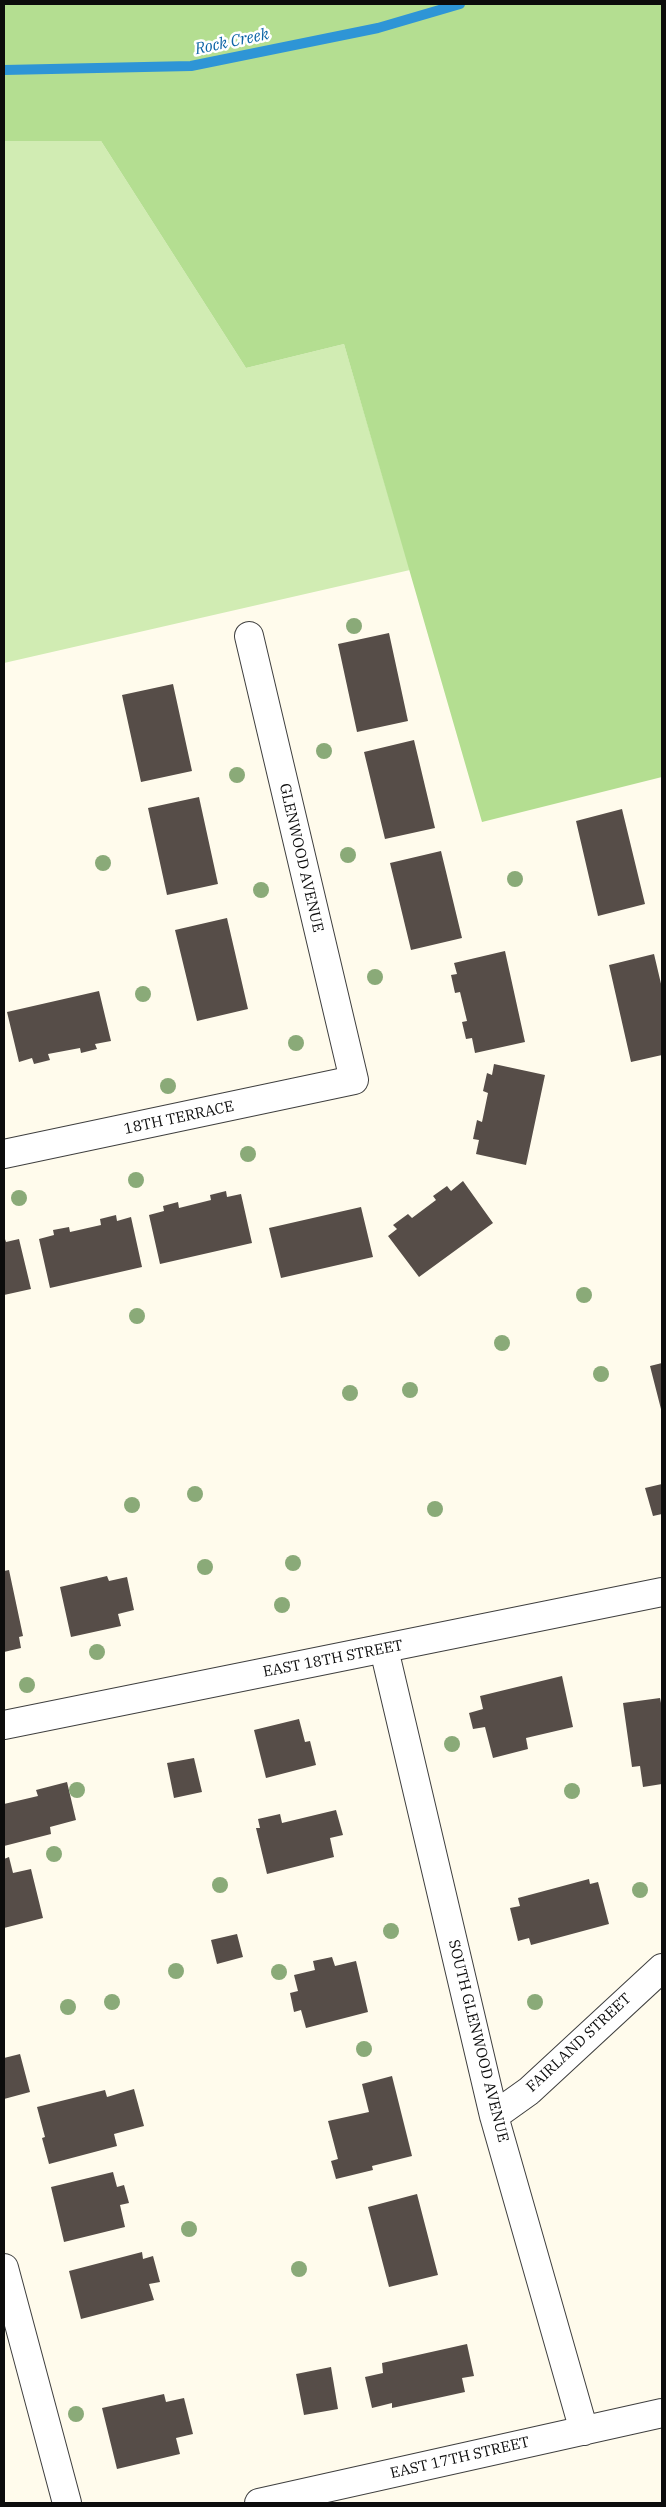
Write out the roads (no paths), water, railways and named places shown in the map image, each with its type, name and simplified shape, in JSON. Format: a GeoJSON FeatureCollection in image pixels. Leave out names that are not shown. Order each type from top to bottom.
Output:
{"type":"FeatureCollection","features":[{"type":"Feature","properties":{"kind":"street","name":"GLENWOOD AVENUE"},"geometry":{"type":"LineString","coordinates":[[249,636],[354,1080]]}},
{"type":"Feature","properties":{"kind":"street","name":"18TH TERRACE"},"geometry":{"type":"LineString","coordinates":[[4,1154],[354,1080]]}},
{"type":"Feature","properties":{"kind":"street","name":"EAST 18TH STREET"},"geometry":{"type":"LineString","coordinates":[[4,1725],[662,1592]]}},
{"type":"Feature","properties":{"kind":"street","name":"SOUTH GLENWOOD AVENUE"},"geometry":{"type":"LineString","coordinates":[[384,1649],[494,2116],[584,2431]]}},
{"type":"Feature","properties":{"kind":"street","name":"FAIRLAND STREET"},"geometry":{"type":"LineString","coordinates":[[494,2116],[529,2091],[662,1968]]}},
{"type":"Feature","properties":{"kind":"street"},"geometry":{"type":"LineString","coordinates":[[4,2268],[67,2503]]}},
{"type":"Feature","properties":{"kind":"street","name":"EAST 17TH STREET"},"geometry":{"type":"LineString","coordinates":[[258,2503],[662,2413]]}},
{"type":"Feature","properties":{"kind":"waterway","name":"Rock Creek"},"geometry":{"type":"LineString","coordinates":[[4,70],[191,66],[378,28],[460,4]]}}]}
